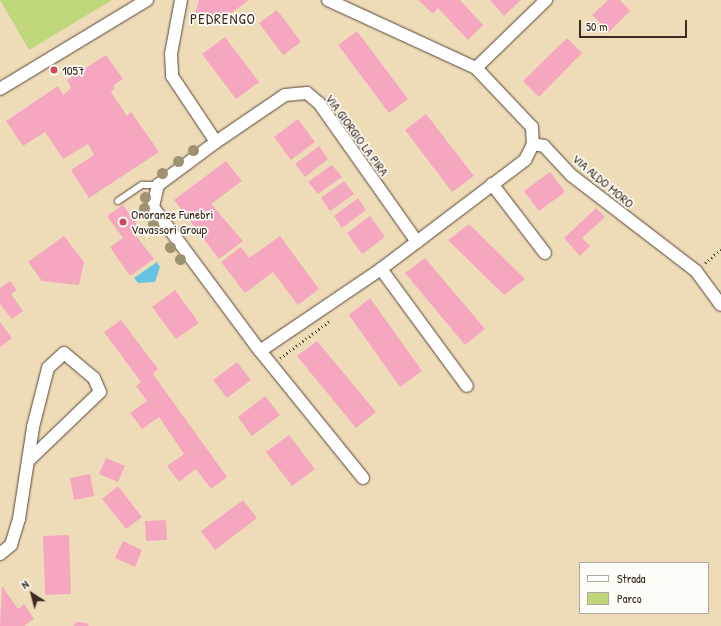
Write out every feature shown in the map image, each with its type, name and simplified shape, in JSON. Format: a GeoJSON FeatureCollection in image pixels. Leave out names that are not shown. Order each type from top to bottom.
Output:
{"type":"FeatureCollection","features":[{"type":"Feature","properties":{"kind":"street"},"geometry":{"type":"LineString","coordinates":[[0,89],[147,0]]}},
{"type":"Feature","properties":{"kind":"street"},"geometry":{"type":"LineString","coordinates":[[181,0],[171,54],[172,76],[216,142]]}},
{"type":"Feature","properties":{"kind":"street"},"geometry":{"type":"LineString","coordinates":[[263,355],[381,269],[525,160],[533,144],[532,127],[476,68],[328,0]]}},
{"type":"Feature","properties":{"kind":"street"},"geometry":{"type":"LineString","coordinates":[[476,68],[546,0]]}},
{"type":"Feature","properties":{"kind":"street","name":"VIA GIORGIO LA PIRA"},"geometry":{"type":"LineString","coordinates":[[158,185],[216,142],[285,96],[307,93],[319,103],[417,242]]}},
{"type":"Feature","properties":{"kind":"street","name":"VIA ALDO MORO"},"geometry":{"type":"LineString","coordinates":[[533,144],[544,146],[571,175],[696,271],[721,304]]}},
{"type":"Feature","properties":{"kind":"street"},"geometry":{"type":"LineString","coordinates":[[492,184],[545,253]]}},
{"type":"Feature","properties":{"kind":"street"},"geometry":{"type":"LineString","coordinates":[[158,185],[152,200],[156,211],[263,355],[363,478]]}},
{"type":"Feature","properties":{"kind":"street"},"geometry":{"type":"LineString","coordinates":[[381,269],[467,386]]}},
{"type":"Feature","properties":{"kind":"street"},"geometry":{"type":"LineString","coordinates":[[0,554],[11,545],[19,519],[28,461],[48,368],[64,353],[94,378],[100,392],[28,461]]}},
{"type":"Feature","properties":{"kind":"lane"},"geometry":{"type":"LineString","coordinates":[[118,201],[142,185],[158,185]]}},
{"type":"Feature","properties":{"kind":"path"},"geometry":{"type":"LineString","coordinates":[[696,271],[721,249]]}},
{"type":"Feature","properties":{"kind":"path"},"geometry":{"type":"LineString","coordinates":[[263,355],[286,355],[336,316]]}},
{"type":"Feature","properties":{"kind":"green space"},"geometry":{"type":"Polygon","coordinates":[[[0,0],[112,0],[29,50],[0,0]]]}},
{"type":"Feature","properties":{"kind":"water"},"geometry":{"type":"Polygon","coordinates":[[[157,262],[160,267],[155,282],[138,283],[134,278],[157,262]]]}},
{"type":"Feature","properties":{"kind":"building"},"geometry":{"type":"Polygon","coordinates":[[[199,0],[249,0],[215,25],[211,19],[201,26],[194,17],[199,0]]]}},
{"type":"Feature","properties":{"kind":"building"},"geometry":{"type":"Polygon","coordinates":[[[418,0],[460,0],[483,25],[468,40],[438,8],[433,14],[418,0]]]}},
{"type":"Feature","properties":{"kind":"building"},"geometry":{"type":"Polygon","coordinates":[[[490,0],[521,0],[504,16],[490,0]]]}},
{"type":"Feature","properties":{"kind":"building"},"geometry":{"type":"Polygon","coordinates":[[[608,0],[620,0],[630,11],[609,32],[592,15],[608,0]]]}},
{"type":"Feature","properties":{"kind":"building"},"geometry":{"type":"Polygon","coordinates":[[[277,10],[301,42],[283,55],[259,23],[277,10]]]}},
{"type":"Feature","properties":{"kind":"building"},"geometry":{"type":"Polygon","coordinates":[[[357,31],[408,99],[389,113],[338,45],[357,31]]]}},
{"type":"Feature","properties":{"kind":"building"},"geometry":{"type":"Polygon","coordinates":[[[225,37],[259,82],[236,99],[202,54],[225,37]]]}},
{"type":"Feature","properties":{"kind":"building"},"geometry":{"type":"Polygon","coordinates":[[[567,38],[582,53],[539,97],[523,81],[567,38]]]}},
{"type":"Feature","properties":{"kind":"building"},"geometry":{"type":"Polygon","coordinates":[[[106,55],[123,79],[113,86],[115,88],[111,92],[127,116],[131,112],[159,152],[89,198],[71,170],[94,155],[88,144],[63,159],[45,132],[23,146],[6,121],[58,86],[63,95],[71,88],[67,80],[106,55]]]}},
{"type":"Feature","properties":{"kind":"building"},"geometry":{"type":"Polygon","coordinates":[[[426,114],[474,176],[452,192],[405,130],[426,114]]]}},
{"type":"Feature","properties":{"kind":"building"},"geometry":{"type":"Polygon","coordinates":[[[298,119],[315,142],[291,160],[274,137],[298,119]]]}},
{"type":"Feature","properties":{"kind":"building"},"geometry":{"type":"Polygon","coordinates":[[[319,146],[328,159],[305,177],[295,164],[319,146]]]}},
{"type":"Feature","properties":{"kind":"building"},"geometry":{"type":"Polygon","coordinates":[[[226,161],[242,181],[211,204],[243,241],[219,259],[174,200],[226,161]]]}},
{"type":"Feature","properties":{"kind":"building"},"geometry":{"type":"Polygon","coordinates":[[[332,165],[342,177],[318,194],[308,182],[332,165]]]}},
{"type":"Feature","properties":{"kind":"building"},"geometry":{"type":"Polygon","coordinates":[[[550,172],[565,192],[539,211],[524,191],[550,172]]]}},
{"type":"Feature","properties":{"kind":"building"},"geometry":{"type":"Polygon","coordinates":[[[344,181],[354,194],[330,211],[321,198],[344,181]]]}},
{"type":"Feature","properties":{"kind":"building"},"geometry":{"type":"Polygon","coordinates":[[[358,198],[366,210],[342,228],[334,216],[358,198]]]}},
{"type":"Feature","properties":{"kind":"building"},"geometry":{"type":"Polygon","coordinates":[[[123,205],[139,228],[133,232],[154,259],[130,276],[110,247],[123,238],[107,216],[123,205]]]}},
{"type":"Feature","properties":{"kind":"building"},"geometry":{"type":"Polygon","coordinates":[[[596,208],[605,217],[582,238],[590,246],[580,256],[564,238],[596,208]]]}},
{"type":"Feature","properties":{"kind":"building"},"geometry":{"type":"Polygon","coordinates":[[[370,216],[385,237],[362,254],[347,233],[370,216]]]}},
{"type":"Feature","properties":{"kind":"building"},"geometry":{"type":"Polygon","coordinates":[[[469,224],[525,279],[504,295],[448,240],[469,224]]]}},
{"type":"Feature","properties":{"kind":"building"},"geometry":{"type":"Polygon","coordinates":[[[64,236],[84,262],[79,285],[42,281],[28,262],[64,236]]]}},
{"type":"Feature","properties":{"kind":"building"},"geometry":{"type":"Polygon","coordinates":[[[280,236],[319,289],[298,305],[273,272],[245,293],[221,262],[241,247],[249,258],[280,236]]]}},
{"type":"Feature","properties":{"kind":"building"},"geometry":{"type":"Polygon","coordinates":[[[425,258],[485,329],[465,345],[405,273],[425,258]]]}},
{"type":"Feature","properties":{"kind":"building"},"geometry":{"type":"Polygon","coordinates":[[[10,281],[17,290],[11,294],[23,311],[12,319],[0,304],[0,288],[10,281]]]}},
{"type":"Feature","properties":{"kind":"building"},"geometry":{"type":"Polygon","coordinates":[[[175,290],[199,323],[176,339],[152,307],[175,290]]]}},
{"type":"Feature","properties":{"kind":"building"},"geometry":{"type":"Polygon","coordinates":[[[370,298],[422,371],[400,387],[349,315],[370,298]]]}},
{"type":"Feature","properties":{"kind":"building"},"geometry":{"type":"Polygon","coordinates":[[[121,320],[158,369],[153,374],[227,477],[211,489],[196,469],[179,482],[167,466],[184,454],[159,417],[142,429],[130,413],[147,401],[136,386],[141,382],[104,332],[121,320]]]}},
{"type":"Feature","properties":{"kind":"building"},"geometry":{"type":"Polygon","coordinates":[[[0,322],[12,338],[0,347],[0,322]]]}},
{"type":"Feature","properties":{"kind":"building"},"geometry":{"type":"Polygon","coordinates":[[[317,341],[376,412],[356,428],[297,356],[317,341]]]}},
{"type":"Feature","properties":{"kind":"building"},"geometry":{"type":"Polygon","coordinates":[[[237,362],[251,380],[227,398],[213,380],[237,362]]]}},
{"type":"Feature","properties":{"kind":"building"},"geometry":{"type":"Polygon","coordinates":[[[265,396],[280,415],[252,436],[238,417],[265,396]]]}},
{"type":"Feature","properties":{"kind":"building"},"geometry":{"type":"Polygon","coordinates":[[[289,435],[315,469],[292,486],[266,452],[289,435]]]}},
{"type":"Feature","properties":{"kind":"building"},"geometry":{"type":"Polygon","coordinates":[[[106,458],[125,466],[118,482],[99,474],[106,458]]]}},
{"type":"Feature","properties":{"kind":"building"},"geometry":{"type":"Polygon","coordinates":[[[90,474],[94,496],[74,500],[70,478],[90,474]]]}},
{"type":"Feature","properties":{"kind":"building"},"geometry":{"type":"Polygon","coordinates":[[[118,486],[142,517],[126,529],[102,499],[118,486]]]}},
{"type":"Feature","properties":{"kind":"building"},"geometry":{"type":"Polygon","coordinates":[[[243,500],[257,518],[215,550],[201,531],[243,500]]]}},
{"type":"Feature","properties":{"kind":"building"},"geometry":{"type":"Polygon","coordinates":[[[166,520],[167,540],[146,541],[145,521],[166,520]]]}},
{"type":"Feature","properties":{"kind":"building"},"geometry":{"type":"Polygon","coordinates":[[[69,535],[71,594],[45,595],[43,536],[69,535]]]}},
{"type":"Feature","properties":{"kind":"building"},"geometry":{"type":"Polygon","coordinates":[[[123,541],[142,550],[135,567],[115,558],[123,541]]]}},
{"type":"Feature","properties":{"kind":"building"},"geometry":{"type":"Polygon","coordinates":[[[2,586],[18,609],[24,604],[34,619],[24,626],[0,626],[2,586]]]}},
{"type":"Feature","properties":{"kind":"building"},"geometry":{"type":"Polygon","coordinates":[[[77,622],[86,623],[89,626],[73,626],[77,622]]]}},
{"type":"Feature","properties":{"kind":"place","name":"1057"},"geometry":{"type":"Point","coordinates":[54,70]}},
{"type":"Feature","properties":{"kind":"place","name":"Onoranze Funebri Vavassori Group"},"geometry":{"type":"Point","coordinates":[123,222]}},
{"type":"Feature","properties":{"kind":"district","name":"PEDRENGO"},"geometry":{"type":"Point","coordinates":[223,19]}}]}
